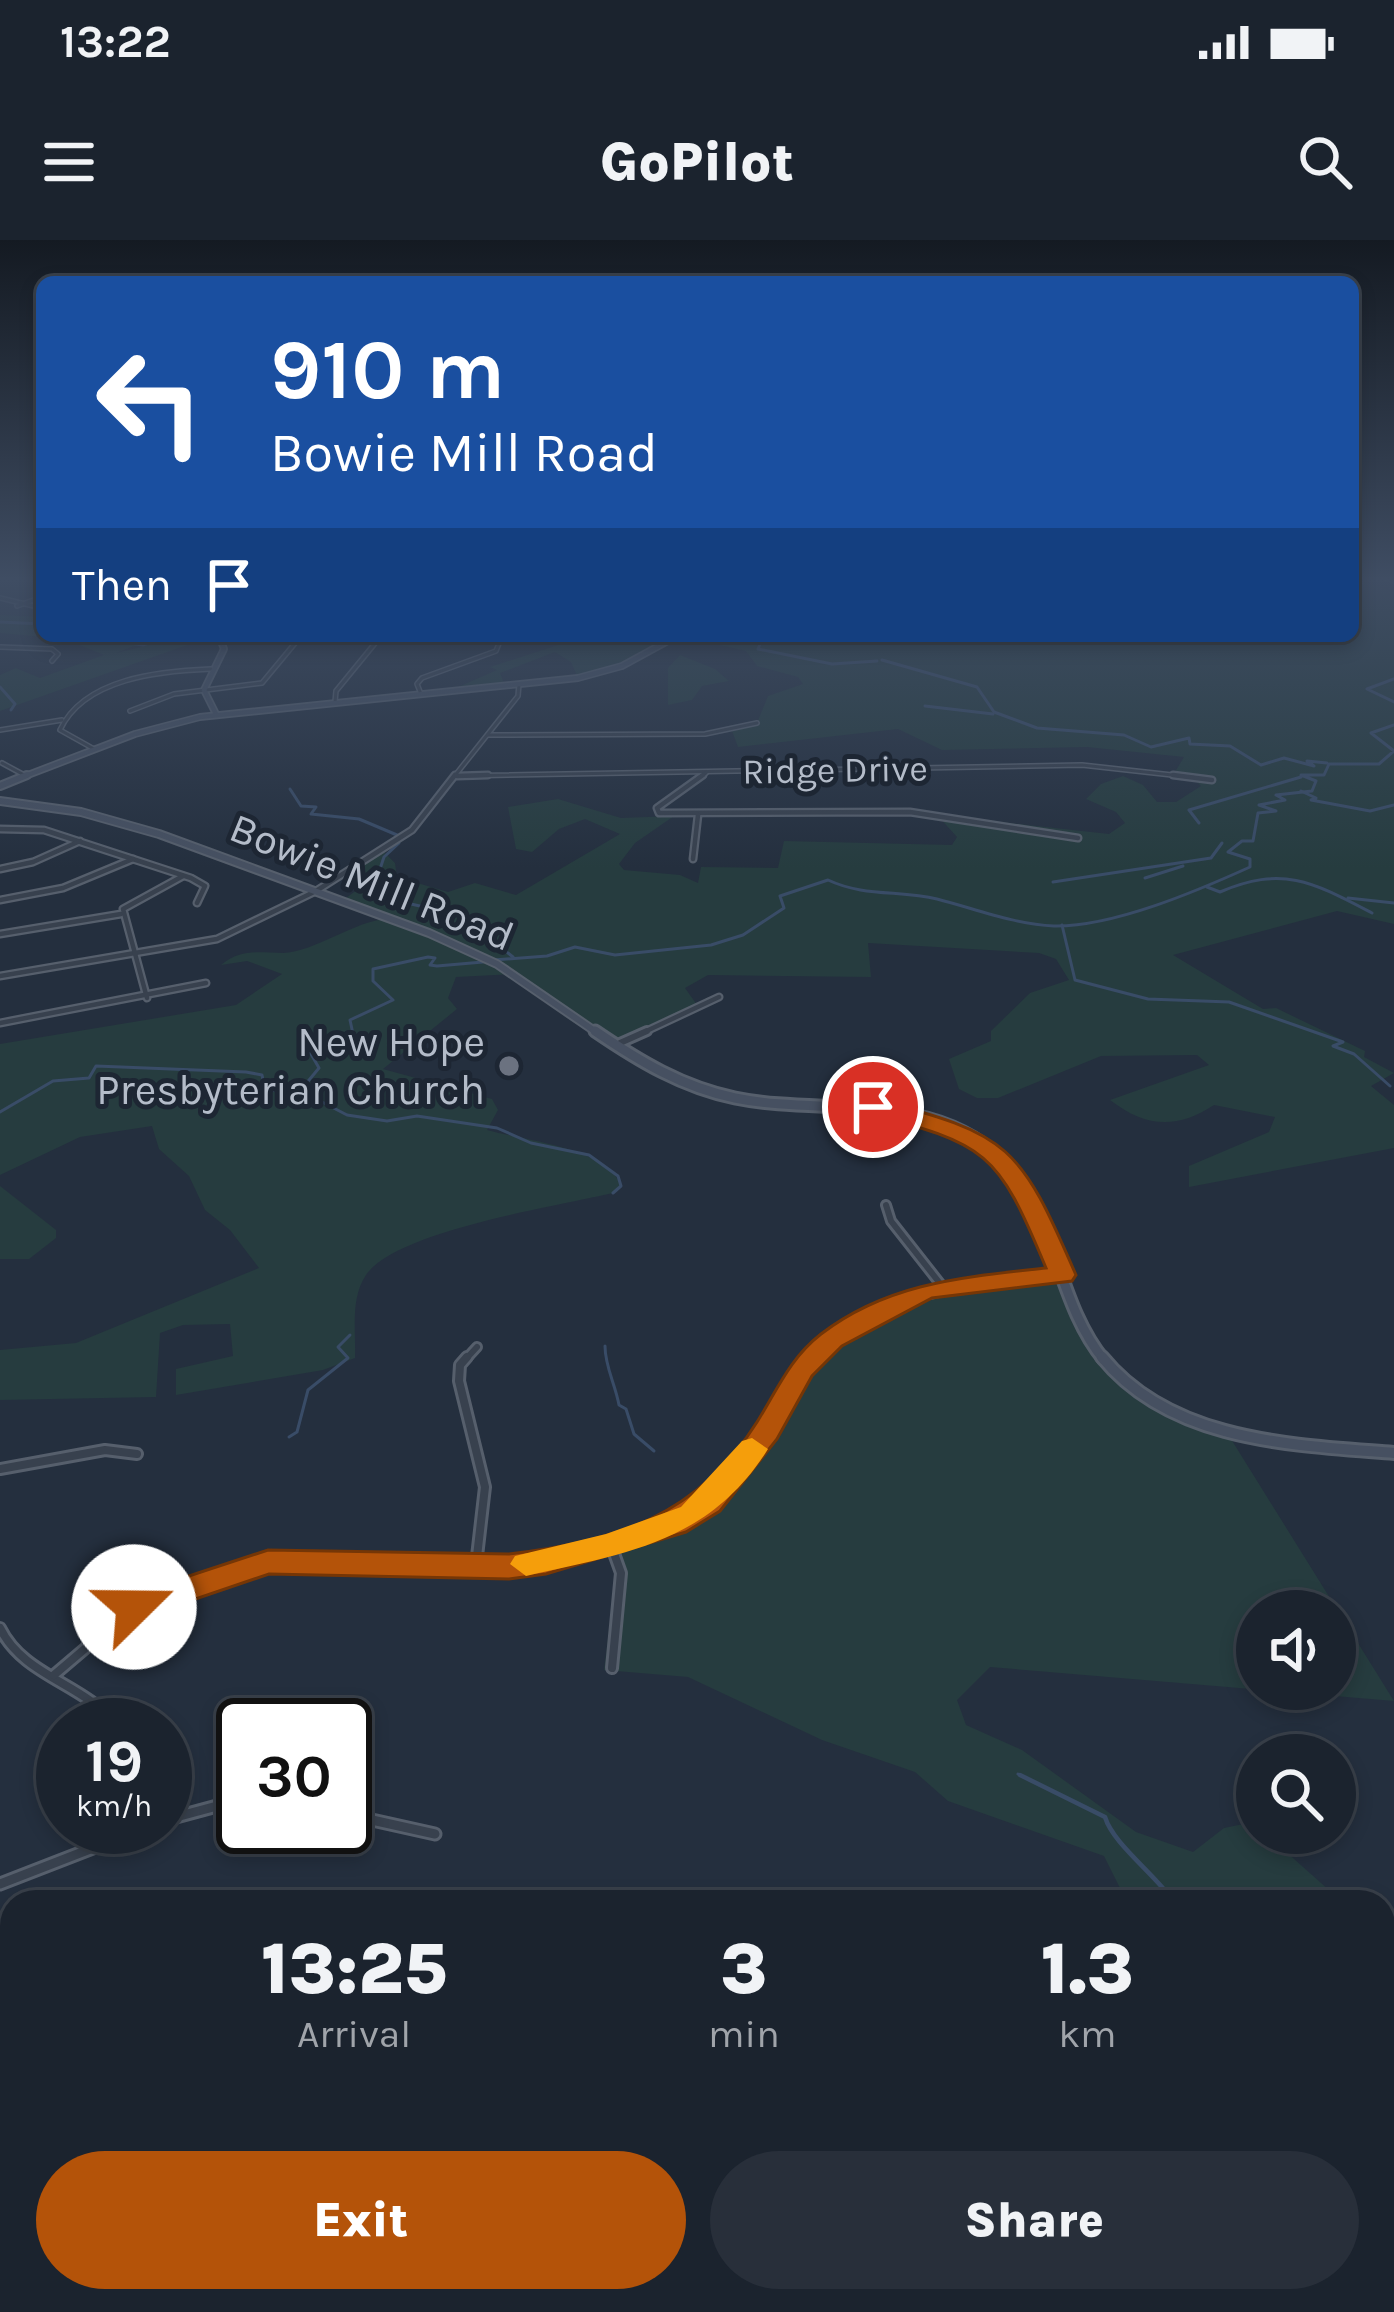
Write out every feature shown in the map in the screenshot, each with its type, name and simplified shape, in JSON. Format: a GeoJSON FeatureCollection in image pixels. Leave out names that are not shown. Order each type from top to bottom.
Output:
{"type":"FeatureCollection","features":[{"type":"Feature","properties":{"kind":"street"},"geometry":{"type":"LineString","coordinates":[[0,730],[62,720],[84,700],[153,675]]}},
{"type":"Feature","properties":{"kind":"street"},"geometry":{"type":"LineString","coordinates":[[209,675],[204,690],[216,715]]}},
{"type":"Feature","properties":{"kind":"street"},"geometry":{"type":"LineString","coordinates":[[130,711],[171,694],[268,680],[272,675]]}},
{"type":"Feature","properties":{"kind":"street"},"geometry":{"type":"LineString","coordinates":[[335,702],[336,691],[349,675]]}},
{"type":"Feature","properties":{"kind":"street"},"geometry":{"type":"LineString","coordinates":[[421,694],[417,684],[431,675]]}},
{"type":"Feature","properties":{"kind":"street"},"geometry":{"type":"LineString","coordinates":[[0,786],[95,749],[216,715],[586,675]]}},
{"type":"Feature","properties":{"kind":"street"},"geometry":{"type":"LineString","coordinates":[[0,976],[217,939],[316,891],[412,830],[518,696],[520,684]]}},
{"type":"Feature","properties":{"kind":"street"},"geometry":{"type":"LineString","coordinates":[[62,720],[64,736],[95,749]]}},
{"type":"Feature","properties":{"kind":"street"},"geometry":{"type":"LineString","coordinates":[[488,735],[693,734],[757,723]]}},
{"type":"Feature","properties":{"kind":"street"},"geometry":{"type":"LineString","coordinates":[[2,763],[26,776]]}},
{"type":"Feature","properties":{"kind":"street","name":"Ridge Drive"},"geometry":{"type":"LineString","coordinates":[[457,776],[1095,765],[1212,780]]}},
{"type":"Feature","properties":{"kind":"street"},"geometry":{"type":"LineString","coordinates":[[706,773],[656,809],[663,815],[894,812],[1078,838]]}},
{"type":"Feature","properties":{"kind":"street","name":"Bowie Mill Road"},"geometry":{"type":"LineString","coordinates":[[0,801],[47,804],[118,822],[316,891],[489,960],[670,1076],[710,1093],[759,1102],[873,1107],[926,1117],[970,1136],[1021,1180],[1076,1318],[1102,1359],[1170,1409],[1265,1439],[1394,1453]]}},
{"type":"Feature","properties":{"kind":"street"},"geometry":{"type":"LineString","coordinates":[[693,859],[698,815]]}},
{"type":"Feature","properties":{"kind":"street"},"geometry":{"type":"LineString","coordinates":[[0,829],[44,830],[183,876],[205,886],[197,903]]}},
{"type":"Feature","properties":{"kind":"street"},"geometry":{"type":"LineString","coordinates":[[0,869],[33,862],[80,841]]}},
{"type":"Feature","properties":{"kind":"street"},"geometry":{"type":"LineString","coordinates":[[0,900],[63,888],[135,858]]}},
{"type":"Feature","properties":{"kind":"street"},"geometry":{"type":"LineString","coordinates":[[0,934],[122,914],[130,902],[183,876]]}},
{"type":"Feature","properties":{"kind":"street"},"geometry":{"type":"LineString","coordinates":[[122,914],[147,998]]}},
{"type":"Feature","properties":{"kind":"street"},"geometry":{"type":"LineString","coordinates":[[0,1023],[206,983]]}},
{"type":"Feature","properties":{"kind":"street"},"geometry":{"type":"LineString","coordinates":[[620,1043],[718,997]]}},
{"type":"Feature","properties":{"kind":"street"},"geometry":{"type":"LineString","coordinates":[[886,1205],[891,1221],[942,1286]]}},
{"type":"Feature","properties":{"kind":"street"},"geometry":{"type":"LineString","coordinates":[[54,1675],[134,1607],[243,1567],[292,1560],[546,1562],[675,1524],[709,1503],[766,1432],[811,1356],[832,1339],[942,1286],[1062,1275]]}},
{"type":"Feature","properties":{"kind":"street"},"geometry":{"type":"LineString","coordinates":[[476,1565],[485,1487],[459,1381],[460,1365],[477,1347]]}},
{"type":"Feature","properties":{"kind":"street"},"geometry":{"type":"LineString","coordinates":[[0,1469],[105,1450],[137,1454]]}},
{"type":"Feature","properties":{"kind":"street"},"geometry":{"type":"LineString","coordinates":[[611,1545],[621,1573],[612,1668]]}},
{"type":"Feature","properties":{"kind":"street"},"geometry":{"type":"LineString","coordinates":[[0,1628],[16,1654],[94,1698]]}},
{"type":"Feature","properties":{"kind":"street"},"geometry":{"type":"LineString","coordinates":[[372,1820],[435,1834]]}},
{"type":"Feature","properties":{"kind":"street"},"geometry":{"type":"LineString","coordinates":[[0,1884],[77,1854]]}},
{"type":"Feature","properties":{"kind":"green space"},"geometry":{"type":"Polygon","coordinates":[[[0,675],[103,675],[0,711],[0,675]]]}},
{"type":"Feature","properties":{"kind":"green space"},"geometry":{"type":"Polygon","coordinates":[[[486,675],[501,675],[504,683],[456,688],[486,675]]]}},
{"type":"Feature","properties":{"kind":"green space"},"geometry":{"type":"Polygon","coordinates":[[[668,675],[722,675],[729,681],[702,686],[692,700],[668,705],[668,675]]]}},
{"type":"Feature","properties":{"kind":"green space"},"geometry":{"type":"Polygon","coordinates":[[[789,675],[1394,675],[1394,924],[1337,911],[1173,955],[1263,1009],[1276,1008],[1365,1051],[1364,1057],[1394,1073],[1371,1086],[1394,1105],[1394,1148],[1189,1187],[1189,1166],[1269,1132],[1275,1117],[1214,1105],[1187,1119],[1161,1122],[1136,1116],[1110,1100],[1209,1065],[1197,1055],[1101,1056],[998,1098],[977,1098],[959,1089],[949,1059],[991,1041],[991,1031],[1030,993],[1069,980],[1056,959],[1039,953],[868,943],[871,977],[708,975],[685,988],[700,1009],[620,1043],[513,974],[456,977],[448,998],[457,1009],[383,1069],[492,1099],[498,1110],[487,1130],[583,1154],[613,1173],[621,1186],[613,1193],[442,1233],[383,1259],[366,1275],[358,1294],[355,1358],[323,1370],[176,1395],[176,1369],[233,1356],[230,1324],[183,1325],[160,1333],[156,1397],[0,1400],[0,1350],[76,1343],[259,1268],[230,1230],[205,1210],[189,1176],[159,1149],[152,1126],[80,1137],[0,1175],[0,1044],[236,1005],[282,974],[247,961],[221,965],[236,956],[295,951],[387,919],[342,901],[369,881],[361,863],[382,850],[395,863],[397,877],[448,892],[475,883],[516,895],[620,834],[585,819],[559,829],[532,852],[516,849],[508,807],[558,799],[621,818],[674,816],[635,843],[619,864],[624,870],[680,875],[698,883],[701,867],[778,868],[784,841],[952,845],[957,837],[937,815],[1109,834],[1125,823],[1116,812],[1086,799],[1101,784],[1123,776],[1143,785],[1157,802],[1176,802],[1201,786],[1189,774],[1175,772],[1184,757],[1087,747],[942,750],[898,729],[738,747],[732,731],[757,723],[768,696],[803,684],[789,675]]]}},
{"type":"Feature","properties":{"kind":"green space"},"geometry":{"type":"Polygon","coordinates":[[[0,1186],[56,1230],[56,1238],[29,1259],[0,1259],[0,1186]]]}},
{"type":"Feature","properties":{"kind":"green space"},"geometry":{"type":"Polygon","coordinates":[[[1062,1275],[1102,1359],[1170,1409],[1226,1431],[1325,1590],[1236,1590],[1236,1688],[990,1667],[957,1700],[966,1725],[1022,1750],[1136,1832],[1193,1852],[1224,1828],[1236,1826],[1236,1854],[1289,1854],[1329,1890],[1121,1890],[1104,1856],[948,1801],[915,1772],[822,1740],[688,1677],[604,1670],[616,1574],[611,1545],[705,1506],[739,1468],[798,1374],[834,1338],[892,1306],[944,1289],[1062,1275]]]}},
{"type":"Feature","properties":{"kind":"green space"},"geometry":{"type":"Polygon","coordinates":[[[1356,1640],[1394,1701],[1356,1698],[1356,1640]]]}},
{"type":"Feature","properties":{"kind":"waterway"},"geometry":{"type":"LineString","coordinates":[[934,675],[977,687],[994,712],[1037,728],[1124,735],[1151,747],[1189,738],[1190,744],[1230,746],[1261,765],[1284,758],[1314,766],[1307,761],[1327,763]]}},
{"type":"Feature","properties":{"kind":"waterway"},"geometry":{"type":"LineString","coordinates":[[1394,679],[1367,689],[1394,702]]}},
{"type":"Feature","properties":{"kind":"waterway"},"geometry":{"type":"LineString","coordinates":[[0,687],[15,704],[11,710]]}},
{"type":"Feature","properties":{"kind":"waterway"},"geometry":{"type":"LineString","coordinates":[[925,706],[993,714]]}},
{"type":"Feature","properties":{"kind":"waterway"},"geometry":{"type":"LineString","coordinates":[[1303,792],[1312,791],[1316,781],[1301,775],[1324,775],[1329,764],[1379,764],[1394,751],[1371,733],[1394,725]]}},
{"type":"Feature","properties":{"kind":"waterway"},"geometry":{"type":"LineString","coordinates":[[1199,823],[1189,810],[1301,777]]}},
{"type":"Feature","properties":{"kind":"waterway"},"geometry":{"type":"LineString","coordinates":[[290,789],[301,806],[316,807],[311,814],[359,819],[397,835]]}},
{"type":"Feature","properties":{"kind":"waterway"},"geometry":{"type":"LineString","coordinates":[[1062,926],[1128,914],[1250,867],[1250,859],[1228,852],[1242,841],[1253,841],[1258,813],[1276,811],[1259,805],[1285,800],[1276,795],[1303,792]]}},
{"type":"Feature","properties":{"kind":"waterway"},"geometry":{"type":"LineString","coordinates":[[1303,792],[1316,798],[1311,800],[1370,811],[1394,805]]}},
{"type":"Feature","properties":{"kind":"waterway"},"geometry":{"type":"LineString","coordinates":[[386,875],[379,872],[384,857],[399,843]]}},
{"type":"Feature","properties":{"kind":"waterway"},"geometry":{"type":"LineString","coordinates":[[1053,882],[1211,858],[1222,843]]}},
{"type":"Feature","properties":{"kind":"waterway"},"geometry":{"type":"LineString","coordinates":[[1145,878],[1183,866]]}},
{"type":"Feature","properties":{"kind":"waterway"},"geometry":{"type":"LineString","coordinates":[[390,876],[405,883]]}},
{"type":"Feature","properties":{"kind":"waterway"},"geometry":{"type":"LineString","coordinates":[[493,960],[547,956],[575,947],[615,955],[711,945],[743,935],[784,908],[780,896],[828,880],[855,889],[923,896],[1039,925],[1062,926]]}},
{"type":"Feature","properties":{"kind":"waterway"},"geometry":{"type":"LineString","coordinates":[[1207,887],[1220,892],[1262,880],[1298,881],[1372,913]]}},
{"type":"Feature","properties":{"kind":"waterway"},"geometry":{"type":"LineString","coordinates":[[408,896],[402,902],[460,915],[513,957]]}},
{"type":"Feature","properties":{"kind":"waterway"},"geometry":{"type":"LineString","coordinates":[[1348,898],[1394,903]]}},
{"type":"Feature","properties":{"kind":"waterway"},"geometry":{"type":"LineString","coordinates":[[1062,926],[1075,980],[1148,999],[1229,1002],[1343,1042],[1333,1046],[1354,1054],[1390,1086]]}},
{"type":"Feature","properties":{"kind":"waterway"},"geometry":{"type":"LineString","coordinates":[[0,1112],[53,1081],[89,1078],[96,1066],[246,1072],[262,1075],[265,1090],[300,1091],[319,1068],[307,1047],[353,1034],[350,1020],[393,1000],[373,981],[373,969],[428,957],[435,958],[430,965],[437,966],[483,962]]}},
{"type":"Feature","properties":{"kind":"waterway"},"geometry":{"type":"LineString","coordinates":[[303,1092],[347,1115],[387,1121],[417,1116],[497,1128],[531,1143],[589,1155],[618,1176],[621,1186],[613,1193]]}},
{"type":"Feature","properties":{"kind":"waterway"},"geometry":{"type":"LineString","coordinates":[[289,1437],[297,1432],[308,1390],[348,1358],[338,1347],[350,1335]]}},
{"type":"Feature","properties":{"kind":"waterway"},"geometry":{"type":"LineString","coordinates":[[605,1346],[619,1405],[626,1409],[634,1434],[654,1451]]}},
{"type":"Feature","properties":{"kind":"waterway"},"geometry":{"type":"LineString","coordinates":[[1020,1775],[1105,1817],[1117,1838],[1164,1890]]}},
{"type":"Feature","properties":{"kind":"waterway"},"geometry":{"type":"LineString","coordinates":[[1020,1775],[1026,1778]]}},
{"type":"Feature","properties":{"kind":"slow traffic"},"geometry":{"type":"LineString","coordinates":[[526,1564],[611,1545],[675,1524],[709,1503],[752,1449]]}},
{"type":"Feature","properties":{"kind":"place","name":"New Hope Presbyterian Church"},"geometry":{"type":"Point","coordinates":[509,1066]}},
{"type":"Feature","properties":{"kind":"route"},"geometry":{"type":"LineString","coordinates":[[134,1607],[158,1595],[268,1562],[509,1566],[546,1562],[675,1524],[709,1503],[766,1432],[811,1356],[832,1339],[925,1290],[1062,1275],[1027,1191],[1007,1163],[957,1129],[926,1117],[873,1107]]}}]}
